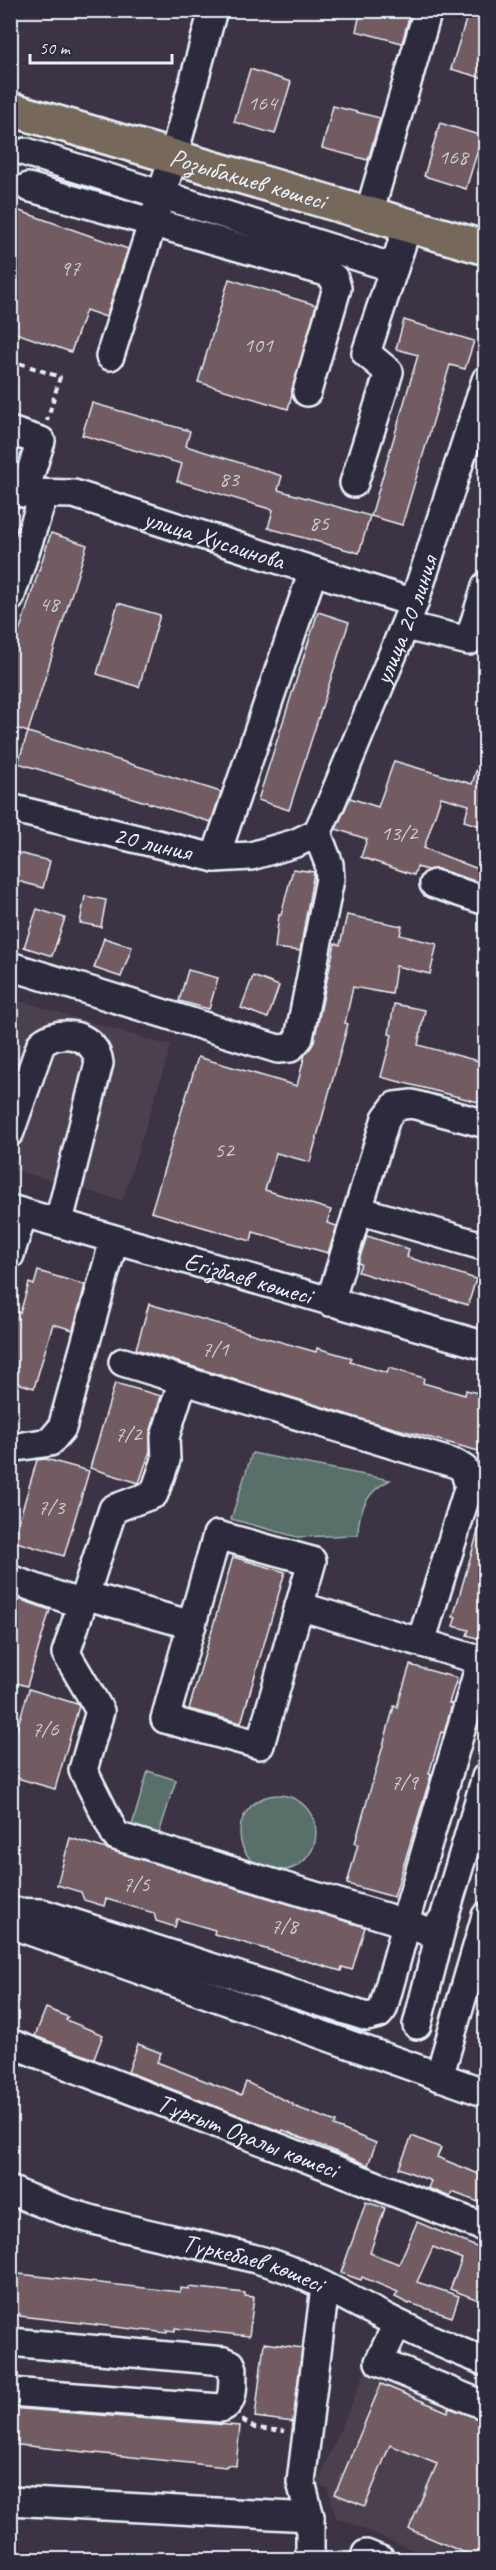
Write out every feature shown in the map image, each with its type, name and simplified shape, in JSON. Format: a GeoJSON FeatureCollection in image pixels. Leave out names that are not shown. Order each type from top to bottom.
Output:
{"type":"FeatureCollection","features":[{"type":"Feature","properties":{"kind":"main road","name":"Розыбакиев көшесі"},"geometry":{"type":"LineString","coordinates":[[10,109],[486,248]]}},
{"type":"Feature","properties":{"kind":"street"},"geometry":{"type":"LineString","coordinates":[[110,356],[173,158],[213,10]]}},
{"type":"Feature","properties":{"kind":"street"},"geometry":{"type":"LineString","coordinates":[[369,214],[428,10]]}},
{"type":"Feature","properties":{"kind":"street"},"geometry":{"type":"LineString","coordinates":[[26,152],[394,268]]}},
{"type":"Feature","properties":{"kind":"street"},"geometry":{"type":"LineString","coordinates":[[28,188],[326,272],[334,278],[337,288],[307,392]]}},
{"type":"Feature","properties":{"kind":"street"},"geometry":{"type":"LineString","coordinates":[[354,483],[389,372],[366,353],[408,225]]}},
{"type":"Feature","properties":{"kind":"street","name":"улица 20 линия"},"geometry":{"type":"LineString","coordinates":[[306,838],[332,803],[409,615],[486,380]]}},
{"type":"Feature","properties":{"kind":"street"},"geometry":{"type":"LineString","coordinates":[[10,431],[41,441],[26,492],[10,598]]}},
{"type":"Feature","properties":{"kind":"street","name":"улица Хусаинова"},"geometry":{"type":"LineString","coordinates":[[26,492],[74,494],[313,571],[469,641],[486,586]]}},
{"type":"Feature","properties":{"kind":"street"},"geometry":{"type":"LineString","coordinates":[[215,858],[313,571]]}},
{"type":"Feature","properties":{"kind":"street","name":"20 линия"},"geometry":{"type":"LineString","coordinates":[[10,808],[215,858],[251,856],[306,838]]}},
{"type":"Feature","properties":{"kind":"street"},"geometry":{"type":"LineString","coordinates":[[10,966],[278,1049],[290,1048],[299,1038],[330,879],[329,864],[306,838]]}},
{"type":"Feature","properties":{"kind":"street"},"geometry":{"type":"LineString","coordinates":[[434,884],[486,901]]}},
{"type":"Feature","properties":{"kind":"street"},"geometry":{"type":"LineString","coordinates":[[10,1132],[41,1044],[46,1039],[70,1035],[88,1040],[98,1054],[99,1063],[59,1221]]}},
{"type":"Feature","properties":{"kind":"street"},"geometry":{"type":"LineString","coordinates":[[330,1302],[386,1118],[395,1106],[412,1104],[486,1125]]}},
{"type":"Feature","properties":{"kind":"street"},"geometry":{"type":"LineString","coordinates":[[358,1210],[479,1245],[486,1244]]}},
{"type":"Feature","properties":{"kind":"street"},"geometry":{"type":"LineString","coordinates":[[10,1256],[17,1211]]}},
{"type":"Feature","properties":{"kind":"street","name":"Егізбаев көшесі"},"geometry":{"type":"LineString","coordinates":[[17,1211],[59,1221],[114,1240],[486,1346]]}},
{"type":"Feature","properties":{"kind":"street"},"geometry":{"type":"LineString","coordinates":[[10,1448],[50,1442],[62,1428],[114,1240]]}},
{"type":"Feature","properties":{"kind":"street"},"geometry":{"type":"LineString","coordinates":[[123,1362],[456,1464],[464,1469],[469,1486],[420,1642]]}},
{"type":"Feature","properties":{"kind":"street"},"geometry":{"type":"LineString","coordinates":[[10,1912],[42,1913],[367,2016],[379,2014],[383,2009],[404,1933],[403,1928],[395,1920],[116,1836],[83,1770],[100,1711],[66,1653],[113,1509],[154,1494],[166,1460],[165,1437],[183,1380]]}},
{"type":"Feature","properties":{"kind":"street"},"geometry":{"type":"LineString","coordinates":[[217,1535],[312,1561],[260,1745],[165,1719],[192,1626],[217,1535]]}},
{"type":"Feature","properties":{"kind":"street"},"geometry":{"type":"LineString","coordinates":[[10,1579],[83,1600],[192,1626]]}},
{"type":"Feature","properties":{"kind":"street"},"geometry":{"type":"LineString","coordinates":[[299,1606],[484,1661],[407,1915],[409,1924],[426,1931],[436,1928],[444,1918]]}},
{"type":"Feature","properties":{"kind":"street"},"geometry":{"type":"LineString","coordinates":[[417,2025],[444,1918],[486,1777]]}},
{"type":"Feature","properties":{"kind":"street"},"geometry":{"type":"LineString","coordinates":[[439,2077],[486,1916]]}},
{"type":"Feature","properties":{"kind":"street"},"geometry":{"type":"LineString","coordinates":[[10,1924],[486,2093]]}},
{"type":"Feature","properties":{"kind":"street","name":"Тұрғыт Озалы көшесі"},"geometry":{"type":"LineString","coordinates":[[10,2043],[486,2228]]}},
{"type":"Feature","properties":{"kind":"street","name":"Түркебаев көшесі"},"geometry":{"type":"LineString","coordinates":[[10,2190],[39,2203],[92,2219],[271,2263],[324,2297],[397,2324],[426,2339],[486,2362]]}},
{"type":"Feature","properties":{"kind":"street"},"geometry":{"type":"LineString","coordinates":[[310,2559],[310,2517],[301,2482],[324,2297]]}},
{"type":"Feature","properties":{"kind":"street"},"geometry":{"type":"LineString","coordinates":[[397,2324],[379,2362],[486,2406]]}},
{"type":"Feature","properties":{"kind":"street"},"geometry":{"type":"LineString","coordinates":[[10,2342],[224,2361],[231,2364],[232,2369],[231,2400],[225,2407],[220,2408],[10,2392]]}},
{"type":"Feature","properties":{"kind":"street"},"geometry":{"type":"LineString","coordinates":[[10,2501],[310,2517]]}},
{"type":"Feature","properties":{"kind":"path"},"geometry":{"type":"LineString","coordinates":[[10,360],[60,377],[41,441]]}},
{"type":"Feature","properties":{"kind":"path"},"geometry":{"type":"LineString","coordinates":[[225,2407],[255,2428],[307,2434]]}},
{"type":"Feature","properties":{"kind":"shaded area"},"geometry":{"type":"Polygon","coordinates":[[[10,998],[171,1046],[122,1201],[11,1169],[10,998]]]}},
{"type":"Feature","properties":{"kind":"shaded area"},"geometry":{"type":"Polygon","coordinates":[[[378,2342],[485,2388],[485,2559],[433,2559],[336,2517],[328,2489],[317,2484],[378,2342]]]}},
{"type":"Feature","properties":{"kind":"green space"},"geometry":{"type":"Polygon","coordinates":[[[252,1453],[390,1480],[375,1490],[365,1502],[358,1526],[358,1535],[297,1537],[231,1519],[252,1453]]]}},
{"type":"Feature","properties":{"kind":"green space"},"geometry":{"type":"Polygon","coordinates":[[[148,1771],[176,1780],[157,1840],[130,1832],[148,1771]]]}},
{"type":"Feature","properties":{"kind":"green space"},"geometry":{"type":"Polygon","coordinates":[[[271,1795],[285,1795],[299,1801],[310,1812],[316,1826],[313,1848],[305,1860],[285,1871],[271,1871],[257,1865],[246,1854],[240,1840],[240,1826],[246,1812],[257,1801],[271,1795]]]}},
{"type":"Feature","properties":{"kind":"building"},"geometry":{"type":"Polygon","coordinates":[[[361,10],[411,10],[402,43],[356,31],[361,10]]]}},
{"type":"Feature","properties":{"kind":"building"},"geometry":{"type":"Polygon","coordinates":[[[467,16],[486,21],[486,79],[451,69],[467,16]]]}},
{"type":"Feature","properties":{"kind":"building"},"geometry":{"type":"Polygon","coordinates":[[[250,69],[291,82],[275,134],[234,122],[250,69]]]}},
{"type":"Feature","properties":{"kind":"building"},"geometry":{"type":"Polygon","coordinates":[[[333,106],[380,118],[368,160],[322,148],[333,106]]]}},
{"type":"Feature","properties":{"kind":"building"},"geometry":{"type":"Polygon","coordinates":[[[440,123],[482,136],[466,189],[424,176],[440,123]]]}},
{"type":"Feature","properties":{"kind":"building"},"geometry":{"type":"Polygon","coordinates":[[[14,209],[128,249],[106,317],[86,310],[71,352],[10,331],[10,300],[16,285],[10,283],[10,219],[14,209]]]}},
{"type":"Feature","properties":{"kind":"building"},"geometry":{"type":"Polygon","coordinates":[[[229,279],[316,305],[288,409],[198,382],[229,279]]]}},
{"type":"Feature","properties":{"kind":"building"},"geometry":{"type":"Polygon","coordinates":[[[404,320],[474,341],[465,369],[450,365],[402,525],[371,516],[418,355],[396,349],[404,320]]]}},
{"type":"Feature","properties":{"kind":"building"},"geometry":{"type":"Polygon","coordinates":[[[92,403],[190,431],[186,446],[282,476],[278,490],[370,516],[359,553],[268,528],[273,510],[177,481],[182,464],[82,435],[92,403]]]}},
{"type":"Feature","properties":{"kind":"building"},"geometry":{"type":"Polygon","coordinates":[[[51,533],[87,545],[28,732],[10,726],[10,660],[51,533]]]}},
{"type":"Feature","properties":{"kind":"building"},"geometry":{"type":"Polygon","coordinates":[[[118,603],[160,615],[139,687],[97,674],[118,603]]]}},
{"type":"Feature","properties":{"kind":"building"},"geometry":{"type":"Polygon","coordinates":[[[318,612],[349,622],[289,810],[258,800],[318,612]]]}},
{"type":"Feature","properties":{"kind":"building"},"geometry":{"type":"Polygon","coordinates":[[[28,732],[221,792],[211,822],[18,763],[28,732]]]}},
{"type":"Feature","properties":{"kind":"building"},"geometry":{"type":"Polygon","coordinates":[[[482,752],[486,752],[486,828],[464,821],[469,805],[441,797],[424,848],[486,872],[484,884],[438,869],[427,870],[417,867],[414,875],[361,857],[367,839],[336,829],[350,798],[378,807],[394,761],[472,784],[482,752]]]}},
{"type":"Feature","properties":{"kind":"building"},"geometry":{"type":"Polygon","coordinates":[[[10,851],[50,861],[43,888],[10,879],[10,851]]]}},
{"type":"Feature","properties":{"kind":"building"},"geometry":{"type":"Polygon","coordinates":[[[293,869],[314,872],[300,951],[275,948],[279,915],[281,915],[293,869]]]}},
{"type":"Feature","properties":{"kind":"building"},"geometry":{"type":"Polygon","coordinates":[[[85,896],[106,900],[101,927],[80,923],[85,896]]]}},
{"type":"Feature","properties":{"kind":"building"},"geometry":{"type":"Polygon","coordinates":[[[37,909],[65,918],[52,956],[24,947],[37,909]]]}},
{"type":"Feature","properties":{"kind":"building"},"geometry":{"type":"Polygon","coordinates":[[[347,915],[402,926],[400,935],[437,944],[430,974],[396,966],[392,994],[353,987],[345,1023],[348,1024],[310,1162],[276,1153],[265,1190],[331,1210],[327,1223],[337,1226],[328,1253],[253,1232],[251,1241],[151,1212],[198,1057],[297,1086],[305,1054],[314,1041],[335,943],[340,945],[347,915]]]}},
{"type":"Feature","properties":{"kind":"building"},"geometry":{"type":"Polygon","coordinates":[[[104,938],[132,947],[121,977],[94,968],[104,938]]]}},
{"type":"Feature","properties":{"kind":"building"},"geometry":{"type":"Polygon","coordinates":[[[188,970],[218,978],[209,1009],[179,1001],[188,970]]]}},
{"type":"Feature","properties":{"kind":"building"},"geometry":{"type":"Polygon","coordinates":[[[253,976],[279,986],[268,1018],[241,1008],[253,976]]]}},
{"type":"Feature","properties":{"kind":"building"},"geometry":{"type":"Polygon","coordinates":[[[394,1004],[425,1010],[418,1045],[486,1063],[486,1104],[381,1077],[392,1035],[389,1034],[394,1004]]]}},
{"type":"Feature","properties":{"kind":"building"},"geometry":{"type":"Polygon","coordinates":[[[367,1236],[409,1249],[407,1257],[476,1279],[468,1305],[358,1272],[361,1264],[358,1263],[367,1236]]]}},
{"type":"Feature","properties":{"kind":"building"},"geometry":{"type":"Polygon","coordinates":[[[38,1271],[85,1285],[73,1330],[53,1324],[34,1388],[10,1381],[10,1310],[20,1313],[29,1283],[34,1285],[38,1271]]]}},
{"type":"Feature","properties":{"kind":"building"},"geometry":{"type":"Polygon","coordinates":[[[149,1304],[316,1352],[317,1348],[352,1358],[350,1362],[387,1373],[389,1368],[424,1378],[423,1383],[465,1395],[466,1390],[486,1395],[486,1453],[365,1420],[136,1349],[149,1304]]]}},
{"type":"Feature","properties":{"kind":"building"},"geometry":{"type":"Polygon","coordinates":[[[115,1383],[161,1396],[150,1433],[150,1451],[139,1483],[90,1468],[115,1383]]]}},
{"type":"Feature","properties":{"kind":"building"},"geometry":{"type":"Polygon","coordinates":[[[46,1459],[89,1471],[64,1556],[13,1541],[37,1460],[46,1459]]]}},
{"type":"Feature","properties":{"kind":"building"},"geometry":{"type":"Polygon","coordinates":[[[481,1521],[486,1521],[486,1641],[467,1635],[469,1630],[453,1626],[456,1617],[453,1617],[481,1521]]]}},
{"type":"Feature","properties":{"kind":"building"},"geometry":{"type":"Polygon","coordinates":[[[233,1557],[285,1572],[241,1723],[189,1709],[233,1557]]]}},
{"type":"Feature","properties":{"kind":"building"},"geometry":{"type":"Polygon","coordinates":[[[10,1596],[50,1610],[27,1686],[10,1681],[10,1596]]]}},
{"type":"Feature","properties":{"kind":"building"},"geometry":{"type":"Polygon","coordinates":[[[410,1665],[457,1678],[449,1703],[452,1704],[444,1733],[441,1732],[429,1774],[431,1775],[394,1897],[347,1884],[358,1844],[355,1843],[394,1706],[397,1707],[410,1665]]]}},
{"type":"Feature","properties":{"kind":"building"},"geometry":{"type":"Polygon","coordinates":[[[29,1689],[79,1706],[55,1789],[10,1776],[10,1751],[29,1689]]]}},
{"type":"Feature","properties":{"kind":"building"},"geometry":{"type":"Polygon","coordinates":[[[70,1838],[365,1927],[352,1970],[342,1967],[341,1971],[214,1934],[215,1930],[177,1919],[175,1927],[156,1921],[154,1913],[106,1899],[104,1906],[84,1900],[81,1892],[57,1885],[70,1838]]]}},
{"type":"Feature","properties":{"kind":"building"},"geometry":{"type":"Polygon","coordinates":[[[46,2008],[68,2017],[66,2020],[103,2035],[94,2059],[35,2036],[46,2008]]]}},
{"type":"Feature","properties":{"kind":"building"},"geometry":{"type":"Polygon","coordinates":[[[138,2044],[161,2053],[157,2062],[241,2095],[246,2082],[293,2106],[336,2122],[334,2126],[376,2143],[368,2165],[283,2130],[282,2132],[128,2072],[138,2044]]]}},
{"type":"Feature","properties":{"kind":"building"},"geometry":{"type":"Polygon","coordinates":[[[412,2136],[441,2148],[437,2157],[486,2177],[486,2205],[452,2192],[450,2197],[428,2188],[431,2181],[399,2168],[412,2136]]]}},
{"type":"Feature","properties":{"kind":"building"},"geometry":{"type":"Polygon","coordinates":[[[366,2202],[385,2208],[370,2253],[399,2264],[417,2222],[486,2251],[486,2303],[450,2289],[462,2259],[433,2247],[417,2282],[459,2296],[452,2317],[409,2304],[395,2297],[398,2292],[362,2277],[361,2280],[341,2273],[366,2202]]]}},
{"type":"Feature","properties":{"kind":"building"},"geometry":{"type":"Polygon","coordinates":[[[10,2273],[180,2292],[180,2288],[189,2289],[189,2287],[245,2293],[245,2296],[254,2297],[249,2336],[175,2328],[175,2331],[167,2330],[167,2333],[20,2316],[20,2314],[12,2313],[14,2299],[10,2299],[10,2273]]]}},
{"type":"Feature","properties":{"kind":"building"},"geometry":{"type":"Polygon","coordinates":[[[264,2343],[302,2348],[293,2422],[255,2417],[264,2343]]]}},
{"type":"Feature","properties":{"kind":"building"},"geometry":{"type":"Polygon","coordinates":[[[381,2384],[448,2412],[449,2408],[486,2421],[486,2559],[479,2559],[409,2529],[437,2464],[390,2445],[365,2506],[335,2494],[381,2384]]]}},
{"type":"Feature","properties":{"kind":"building"},"geometry":{"type":"Polygon","coordinates":[[[10,2408],[240,2426],[236,2466],[227,2465],[226,2467],[10,2444],[10,2408]]]}}]}
